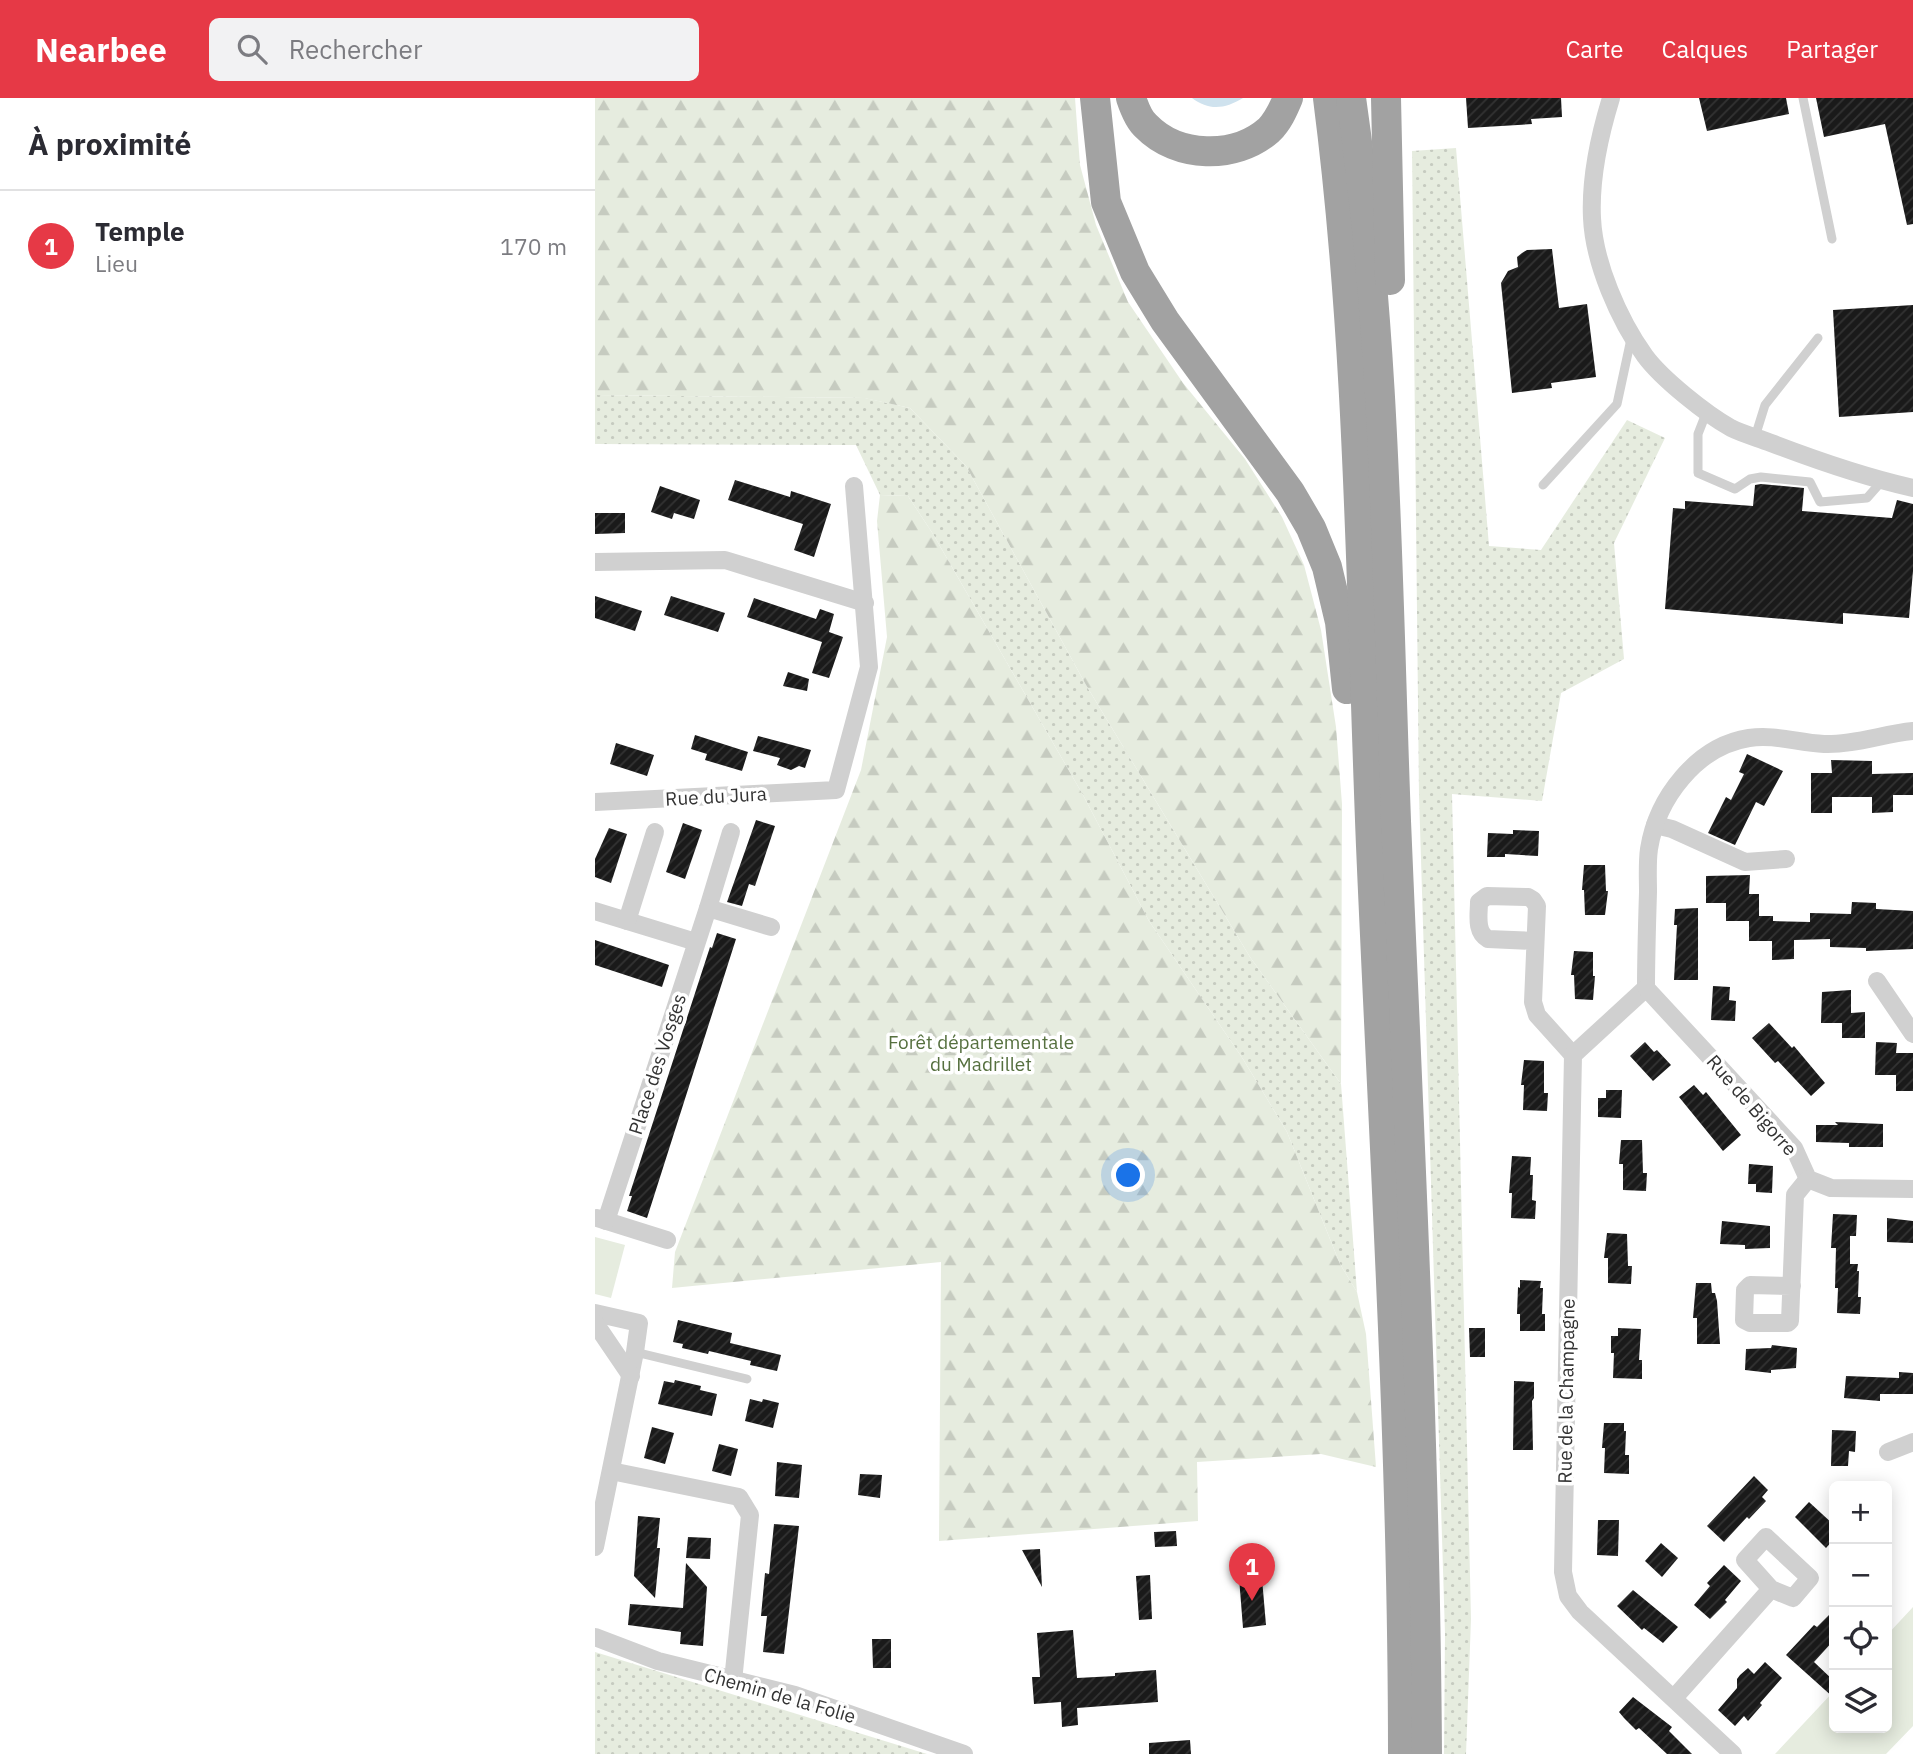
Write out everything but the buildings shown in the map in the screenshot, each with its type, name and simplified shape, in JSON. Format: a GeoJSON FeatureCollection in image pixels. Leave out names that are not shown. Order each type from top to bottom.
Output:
{"type":"FeatureCollection","features":[{"type":"Feature","properties":{"kind":"highway"},"geometry":{"type":"LineString","coordinates":[[1095,98],[1106,202],[1135,272],[1165,321],[1290,492],[1311,528],[1327,567],[1340,622],[1355,799],[1371,846]]}},
{"type":"Feature","properties":{"kind":"highway"},"geometry":{"type":"LineString","coordinates":[[1131,98],[1143,124],[1160,139],[1176,146],[1214,152],[1252,142],[1270,129],[1282,114],[1288,98]]}},
{"type":"Feature","properties":{"kind":"highway"},"geometry":{"type":"LineString","coordinates":[[1328,98],[1352,337],[1396,1413],[1403,1754]]}},
{"type":"Feature","properties":{"kind":"highway"},"geometry":{"type":"LineString","coordinates":[[1351,98],[1361,163],[1379,370],[1420,1409],[1427,1754]]}},
{"type":"Feature","properties":{"kind":"highway"},"geometry":{"type":"LineString","coordinates":[[1379,370],[1390,318],[1386,98]]}},
{"type":"Feature","properties":{"kind":"street"},"geometry":{"type":"LineString","coordinates":[[1611,98],[1601,129],[1593,179],[1592,221],[1601,267],[1617,308],[1646,358],[1686,396],[1731,428],[1852,472],[1913,488]]}},
{"type":"Feature","properties":{"kind":"street"},"geometry":{"type":"LineString","coordinates":[[595,562],[725,560],[865,603],[854,486]]}},
{"type":"Feature","properties":{"kind":"street","name":"Rue du Jura"},"geometry":{"type":"LineString","coordinates":[[595,802],[836,790],[869,667],[865,603]]}},
{"type":"Feature","properties":{"kind":"street"},"geometry":{"type":"LineString","coordinates":[[1535,941],[1533,1002],[1537,1015],[1573,1055],[1646,988],[1649,850],[1655,825],[1665,804],[1687,771],[1715,748],[1748,738],[1774,737],[1822,744],[1846,743],[1913,731]]}},
{"type":"Feature","properties":{"kind":"street"},"geometry":{"type":"LineString","coordinates":[[1655,825],[1672,829],[1745,862],[1786,859]]}},
{"type":"Feature","properties":{"kind":"street"},"geometry":{"type":"LineString","coordinates":[[627,921],[655,832]]}},
{"type":"Feature","properties":{"kind":"street","name":"Place des Vosges"},"geometry":{"type":"LineString","coordinates":[[601,1219],[708,908],[731,832]]}},
{"type":"Feature","properties":{"kind":"street"},"geometry":{"type":"LineString","coordinates":[[708,908],[771,927]]}},
{"type":"Feature","properties":{"kind":"street"},"geometry":{"type":"LineString","coordinates":[[595,912],[696,942]]}},
{"type":"Feature","properties":{"kind":"street"},"geometry":{"type":"LineString","coordinates":[[1877,981],[1913,1034]]}},
{"type":"Feature","properties":{"kind":"street","name":"Rue de Bigorre"},"geometry":{"type":"LineString","coordinates":[[1646,988],[1794,1148],[1808,1179]]}},
{"type":"Feature","properties":{"kind":"street","name":"Rue de la Champagne"},"geometry":{"type":"LineString","coordinates":[[1573,1055],[1563,1572],[1567,1596],[1580,1612],[1733,1754]]}},
{"type":"Feature","properties":{"kind":"street"},"geometry":{"type":"LineString","coordinates":[[1792,1286],[1795,1195],[1808,1179],[1831,1188],[1913,1189]]}},
{"type":"Feature","properties":{"kind":"street"},"geometry":{"type":"LineString","coordinates":[[601,1219],[667,1240]]}},
{"type":"Feature","properties":{"kind":"street"},"geometry":{"type":"LineString","coordinates":[[595,1313],[639,1323],[631,1376],[595,1547]]}},
{"type":"Feature","properties":{"kind":"street"},"geometry":{"type":"LineString","coordinates":[[595,1322],[631,1376]]}},
{"type":"Feature","properties":{"kind":"street"},"geometry":{"type":"LineString","coordinates":[[1888,1452],[1913,1442]]}},
{"type":"Feature","properties":{"kind":"street"},"geometry":{"type":"LineString","coordinates":[[611,1471],[739,1497],[750,1514],[733,1681]]}},
{"type":"Feature","properties":{"kind":"street"},"geometry":{"type":"LineString","coordinates":[[1674,1698],[1771,1589]]}},
{"type":"Feature","properties":{"kind":"street","name":"Chemin de la Folie"},"geometry":{"type":"LineString","coordinates":[[595,1637],[658,1661],[795,1695],[964,1754]]}},
{"type":"Feature","properties":{"kind":"lane"},"geometry":{"type":"LineString","coordinates":[[1803,98],[1832,239]]}},
{"type":"Feature","properties":{"kind":"lane"},"geometry":{"type":"LineString","coordinates":[[1542,485],[1617,404],[1632,333]]}},
{"type":"Feature","properties":{"kind":"lane"},"geometry":{"type":"LineString","coordinates":[[1755,437],[1765,405],[1818,338]]}},
{"type":"Feature","properties":{"kind":"lane"},"geometry":{"type":"LineString","coordinates":[[1707,411],[1698,434],[1698,472],[1720,484],[1735,489],[1750,479],[1761,477],[1810,482],[1820,502],[1867,498],[1882,481]]}},
{"type":"Feature","properties":{"kind":"lane"},"geometry":{"type":"LineString","coordinates":[[635,1352],[747,1379]]}},
{"type":"Feature","properties":{"kind":"green space"},"geometry":{"type":"Polygon","coordinates":[[[595,98],[1075,98],[1080,165],[1096,225],[1128,302],[1183,383],[1245,459],[1282,517],[1304,565],[1321,630],[1336,727],[1342,804],[1341,1084],[1250,957],[1086,685],[966,466],[910,408],[864,398],[595,395],[595,98]]]}},
{"type":"Feature","properties":{"kind":"green space"},"geometry":{"type":"Polygon","coordinates":[[[1456,148],[1489,546],[1541,550],[1627,420],[1665,438],[1614,543],[1624,659],[1561,693],[1542,801],[1452,794],[1471,1619],[1466,1754],[1444,1754],[1445,1634],[1419,795],[1412,151],[1456,148]]]}},
{"type":"Feature","properties":{"kind":"green space"},"geometry":{"type":"Polygon","coordinates":[[[595,395],[865,398],[910,408],[966,466],[1086,685],[1250,957],[1341,1084],[1357,1292],[1340,1264],[1287,1132],[1243,1059],[1149,921],[1083,795],[933,534],[908,496],[880,495],[856,445],[595,444],[595,395]]]}},
{"type":"Feature","properties":{"kind":"green space","name":"Forêt départementale du Madrillet"},"geometry":{"type":"Polygon","coordinates":[[[880,495],[908,496],[933,534],[1083,795],[1149,921],[1243,1059],[1287,1132],[1340,1264],[1357,1292],[1366,1334],[1376,1467],[1321,1454],[1197,1462],[1198,1521],[939,1541],[941,1262],[672,1288],[675,1252],[861,770],[887,637],[877,521],[880,495]]]}},
{"type":"Feature","properties":{"kind":"green space"},"geometry":{"type":"Polygon","coordinates":[[[595,1237],[625,1245],[611,1298],[595,1294],[595,1237]]]}},
{"type":"Feature","properties":{"kind":"green space"},"geometry":{"type":"Polygon","coordinates":[[[1913,1607],[1913,1726],[1886,1754],[1775,1754],[1829,1696],[1829,1733],[1892,1733],[1892,1630],[1913,1607]]]}},
{"type":"Feature","properties":{"kind":"green space"},"geometry":{"type":"Polygon","coordinates":[[[595,1652],[927,1754],[595,1754],[595,1652]]]}},
{"type":"Feature","properties":{"kind":"water"},"geometry":{"type":"Polygon","coordinates":[[[1192,98],[1243,98],[1230,104],[1211,107],[1192,98]]]}},
{"type":"Feature","properties":{"kind":"place","name":"Temple"},"geometry":{"type":"Point","coordinates":[1252,1601]}}]}
